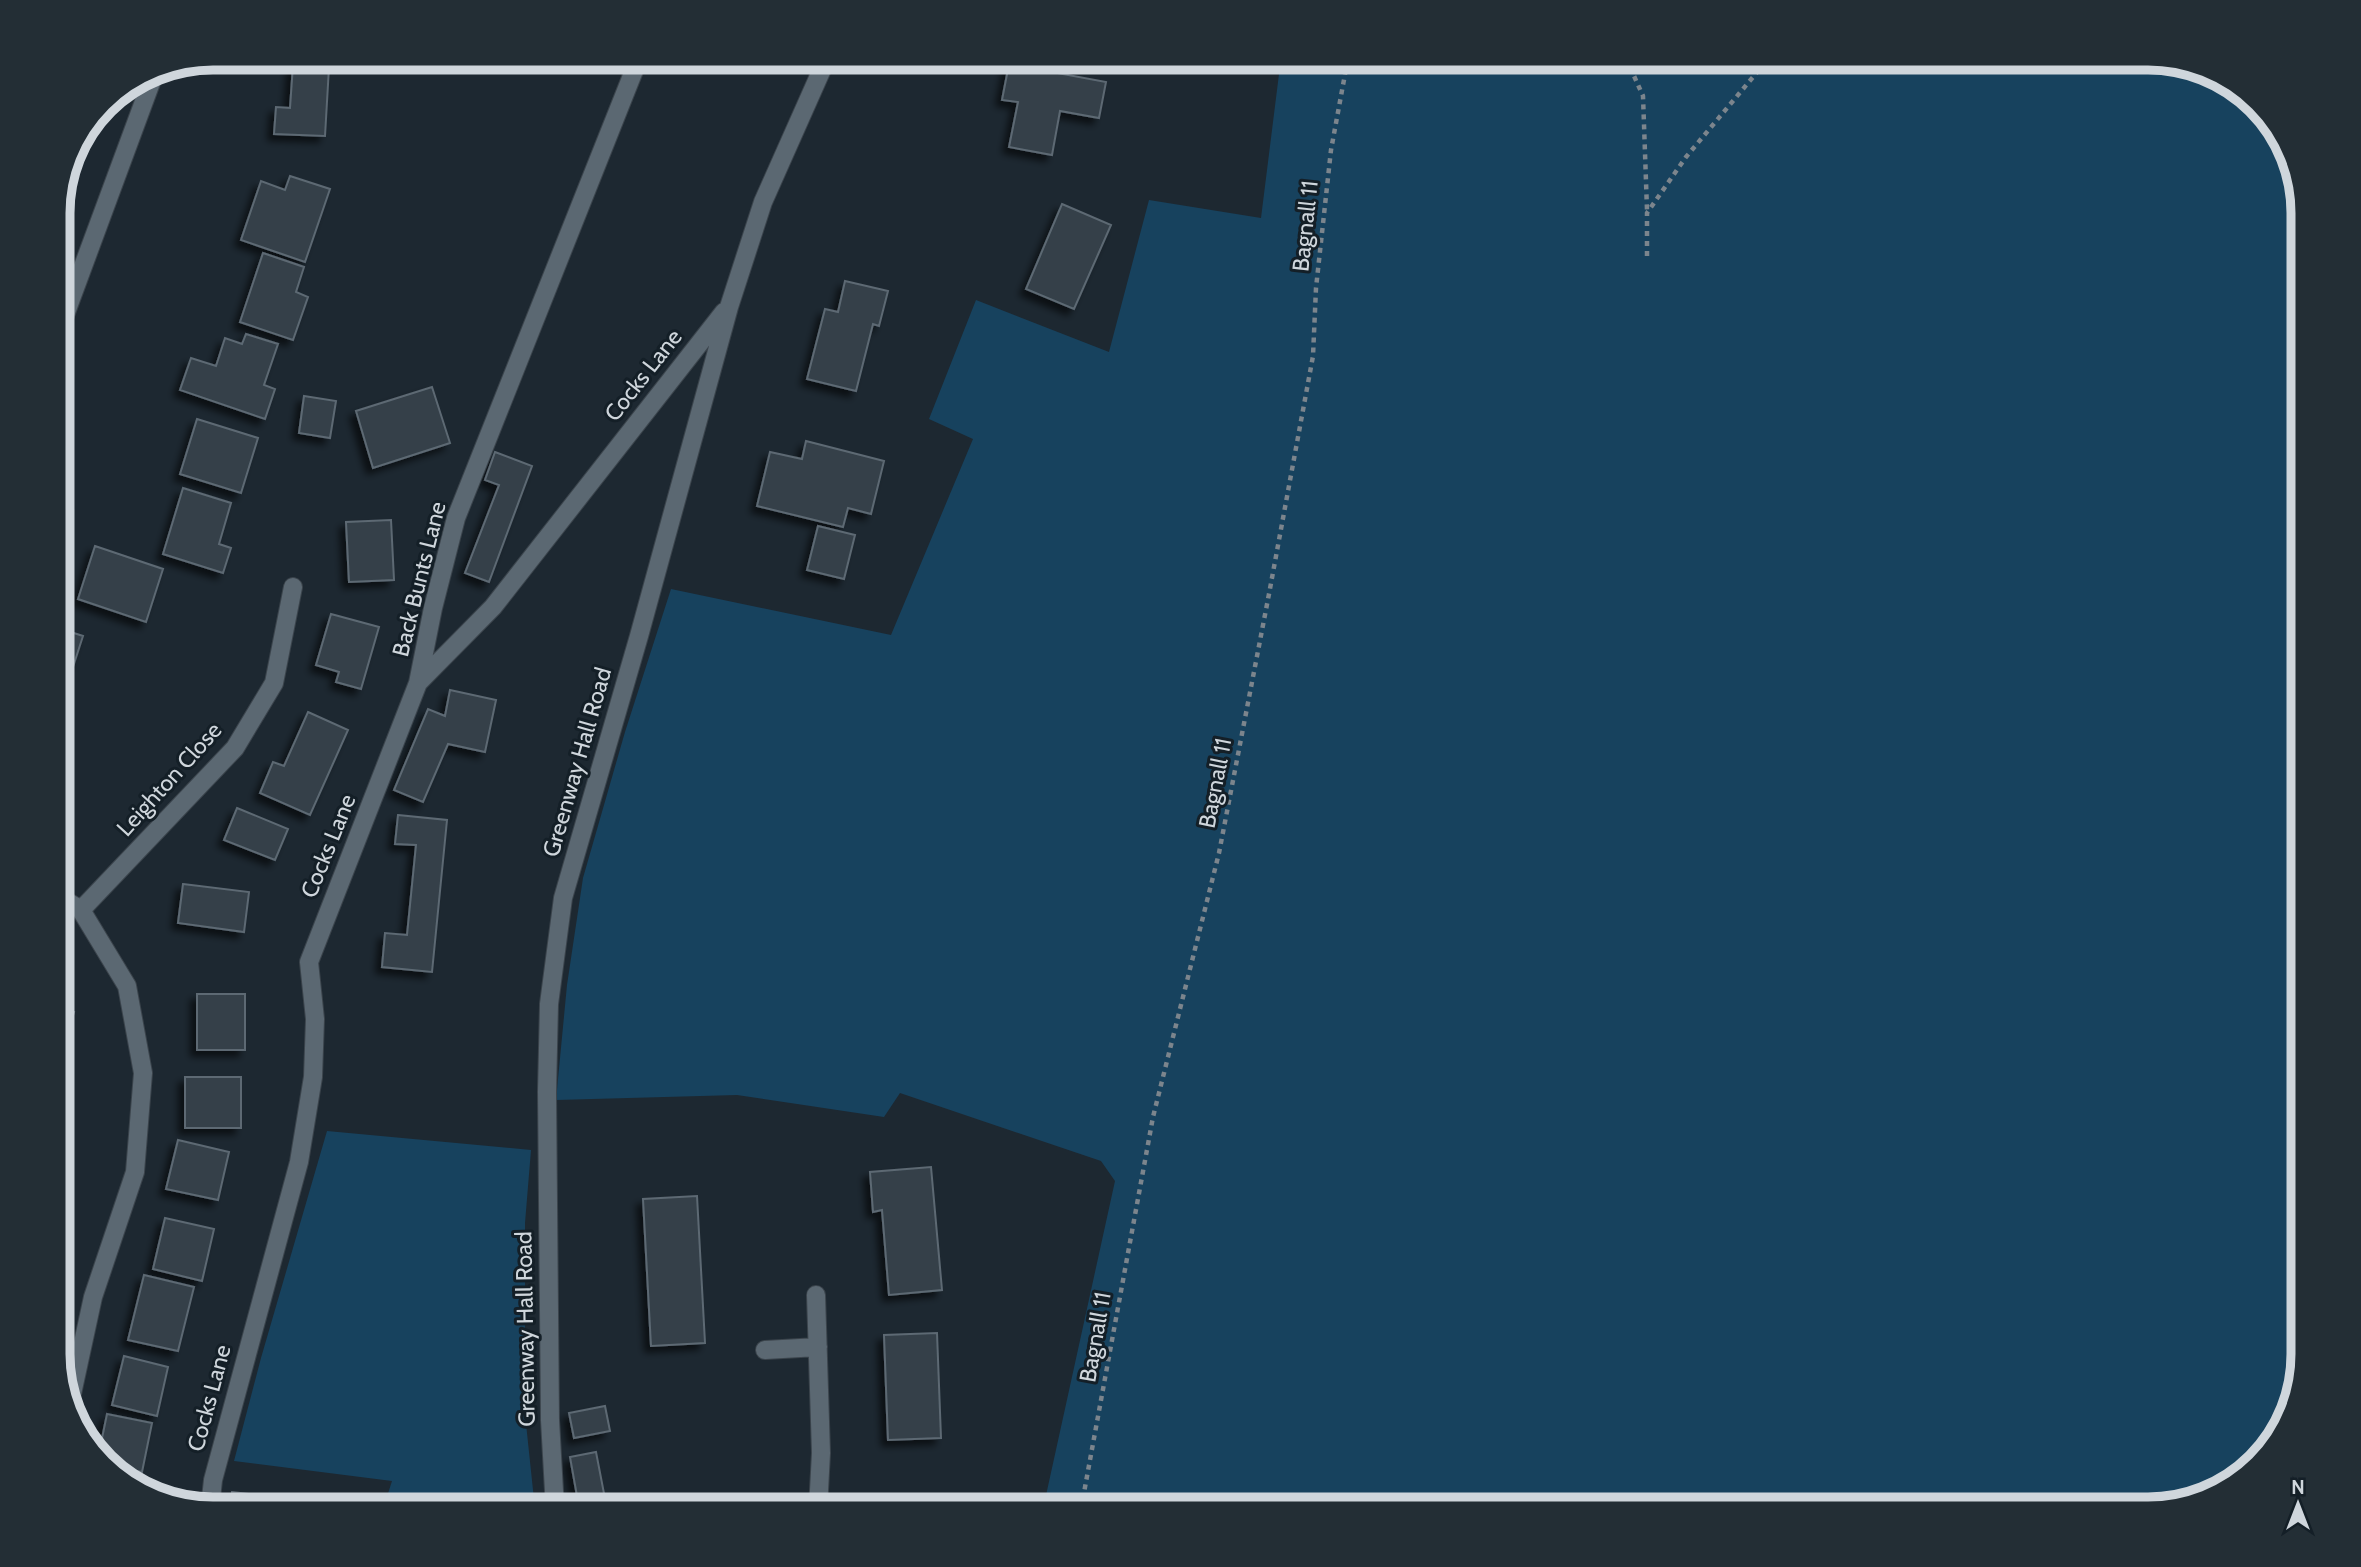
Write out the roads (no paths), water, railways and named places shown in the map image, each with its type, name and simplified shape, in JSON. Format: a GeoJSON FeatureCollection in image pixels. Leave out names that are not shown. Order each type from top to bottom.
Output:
{"type":"FeatureCollection","features":[{"type":"Feature","properties":{"kind":"street","name":"Back Bunts Lane"},"geometry":{"type":"LineString","coordinates":[[418,683],[433,608],[456,518],[634,70]]}},
{"type":"Feature","properties":{"kind":"street","name":"Greenway Hall Road"},"geometry":{"type":"LineString","coordinates":[[554,1497],[550,1420],[547,1092],[549,1004],[561,911],[729,307],[763,202],[822,70]]}},
{"type":"Feature","properties":{"kind":"street"},"geometry":{"type":"LineString","coordinates":[[70,302],[150,85]]}},
{"type":"Feature","properties":{"kind":"street","name":"Cocks Lane"},"geometry":{"type":"LineString","coordinates":[[211,1497],[213,1480],[299,1162],[313,1077],[315,1019],[309,962],[418,683],[493,607],[729,307]]}},
{"type":"Feature","properties":{"kind":"street","name":"Leighton Close"},"geometry":{"type":"LineString","coordinates":[[81,911],[235,748],[274,683],[293,587]]}},
{"type":"Feature","properties":{"kind":"street"},"geometry":{"type":"LineString","coordinates":[[70,904],[81,911],[127,986],[143,1073],[135,1172],[93,1297],[74,1386]]}},
{"type":"Feature","properties":{"kind":"street"},"geometry":{"type":"LineString","coordinates":[[816,1295],[821,1453],[819,1497]]}},
{"type":"Feature","properties":{"kind":"street"},"geometry":{"type":"LineString","coordinates":[[765,1350],[818,1348]]}}]}
